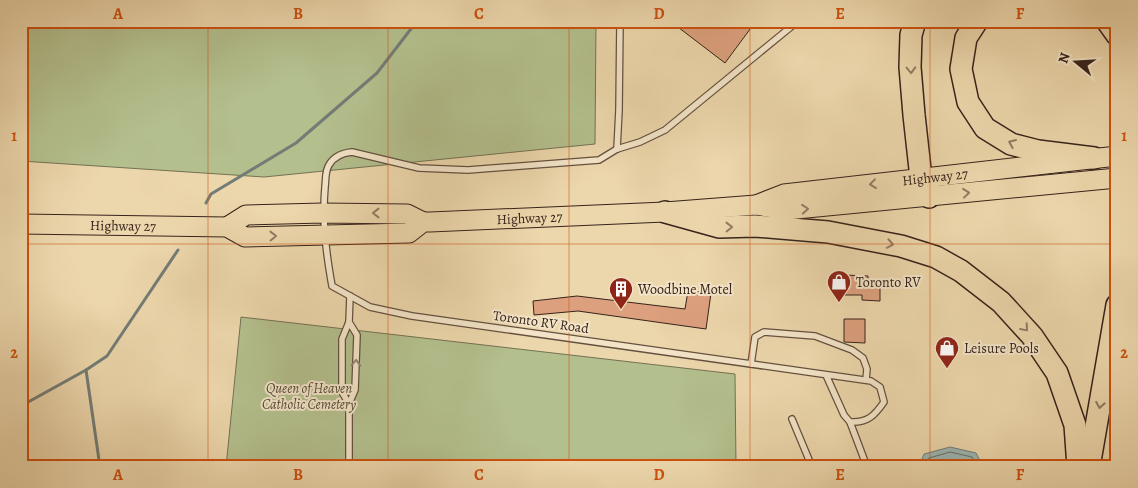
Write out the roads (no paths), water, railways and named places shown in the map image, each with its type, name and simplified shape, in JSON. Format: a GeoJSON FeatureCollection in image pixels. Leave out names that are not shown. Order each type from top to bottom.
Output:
{"type":"FeatureCollection","features":[{"type":"Feature","properties":{"kind":"highway"},"geometry":{"type":"LineString","coordinates":[[914,21],[910,67],[925,188]]}},
{"type":"Feature","properties":{"kind":"highway"},"geometry":{"type":"LineString","coordinates":[[978,21],[966,38],[961,69],[968,102],[986,128],[1011,144],[1038,152],[1094,158]]}},
{"type":"Feature","properties":{"kind":"highway"},"geometry":{"type":"LineString","coordinates":[[1107,21],[1117,35]]}},
{"type":"Feature","properties":{"kind":"highway"},"geometry":{"type":"LineString","coordinates":[[665,212],[719,227],[755,226],[828,232],[900,246],[936,257],[962,271],[1001,302],[1032,336],[1057,373],[1075,425],[1078,467]]}},
{"type":"Feature","properties":{"kind":"highway"},"geometry":{"type":"LineString","coordinates":[[1089,467],[1117,305]]}},
{"type":"Feature","properties":{"kind":"main road","name":"Highway 27"},"geometry":{"type":"LineString","coordinates":[[925,188],[1094,158],[1117,156]]}},
{"type":"Feature","properties":{"kind":"main road","name":"Highway 27"},"geometry":{"type":"LineString","coordinates":[[227,227],[246,215],[323,213],[407,214],[422,222],[665,212],[756,205],[784,194],[1117,178]]}},
{"type":"Feature","properties":{"kind":"main road","name":"Highway 27"},"geometry":{"type":"LineString","coordinates":[[21,224],[227,227],[245,237],[409,233],[422,222]]}},
{"type":"Feature","properties":{"kind":"lane"},"geometry":{"type":"LineString","coordinates":[[620,21],[617,149],[640,142],[665,130],[796,21]]}},
{"type":"Feature","properties":{"kind":"lane","name":"Toronto RV Road"},"geometry":{"type":"LineString","coordinates":[[617,149],[599,160],[468,170],[419,168],[352,152],[343,153],[330,163],[326,171],[323,213],[332,286],[370,307],[412,316],[866,380]]}},
{"type":"Feature","properties":{"kind":"lane"},"geometry":{"type":"LineString","coordinates":[[349,404],[342,392],[342,339],[349,322],[350,296]]}},
{"type":"Feature","properties":{"kind":"lane"},"geometry":{"type":"LineString","coordinates":[[349,322],[356,336],[355,390],[349,404],[349,467]]}},
{"type":"Feature","properties":{"kind":"lane"},"geometry":{"type":"LineString","coordinates":[[751,364],[755,337],[764,332],[815,336],[852,350],[862,358],[867,369],[866,380],[880,387],[884,402],[874,416],[858,422],[850,422]]}},
{"type":"Feature","properties":{"kind":"lane"},"geometry":{"type":"LineString","coordinates":[[826,375],[844,415],[850,422],[867,467]]}},
{"type":"Feature","properties":{"kind":"lane"},"geometry":{"type":"LineString","coordinates":[[792,419],[812,467]]}},
{"type":"Feature","properties":{"kind":"water"},"geometry":{"type":"Polygon","coordinates":[[[950,447],[976,453],[983,467],[919,467],[924,454],[950,447]]]}},
{"type":"Feature","properties":{"kind":"waterway"},"geometry":{"type":"LineString","coordinates":[[206,203],[211,194],[296,143],[377,73],[417,21]]}},
{"type":"Feature","properties":{"kind":"waterway"},"geometry":{"type":"LineString","coordinates":[[21,406],[86,370],[107,356],[178,250]]}},
{"type":"Feature","properties":{"kind":"waterway"},"geometry":{"type":"LineString","coordinates":[[86,370],[100,467]]}},
{"type":"Feature","properties":{"kind":"place","name":"Toronto RV"},"geometry":{"type":"Point","coordinates":[839,303]}},
{"type":"Feature","properties":{"kind":"place","name":"Woodbine Motel"},"geometry":{"type":"Point","coordinates":[621,310]}},
{"type":"Feature","properties":{"kind":"place","name":"Leisure Pools"},"geometry":{"type":"Point","coordinates":[947,369]}},
{"type":"Feature","properties":{"kind":"park label","name":"Queen of Heaven Catholic Cemetery"},"geometry":{"type":"Point","coordinates":[309,396]}}]}
